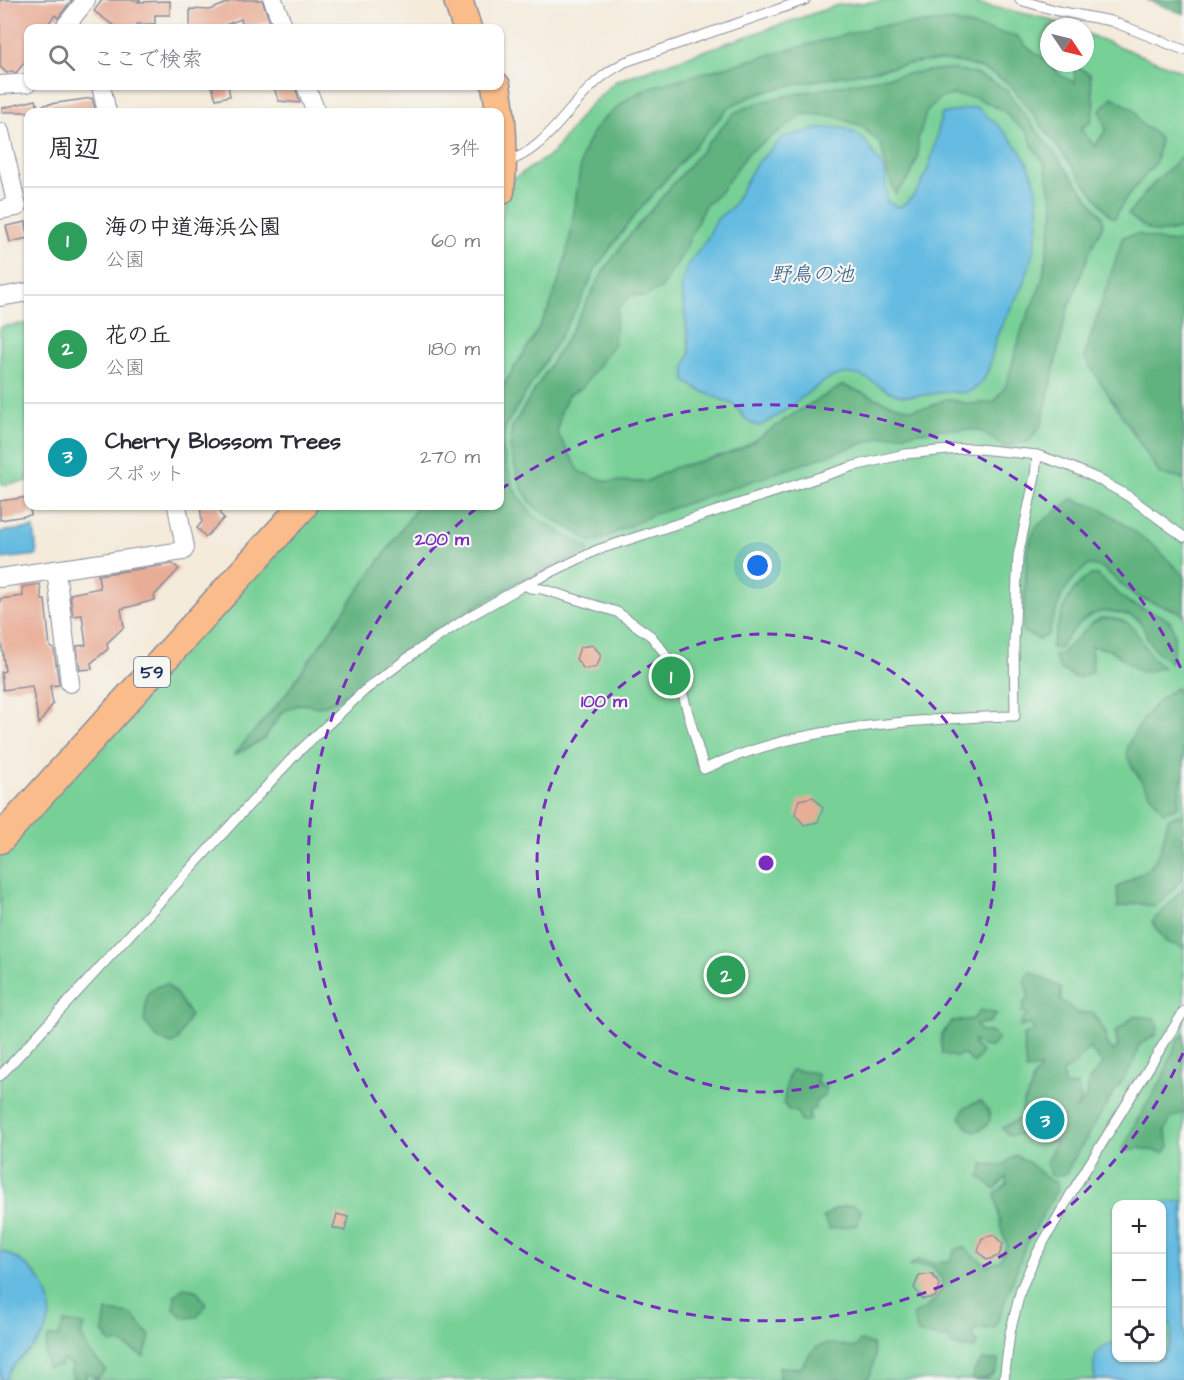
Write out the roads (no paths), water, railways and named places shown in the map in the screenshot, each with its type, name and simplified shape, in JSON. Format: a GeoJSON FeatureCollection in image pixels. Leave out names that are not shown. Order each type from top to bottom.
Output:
{"type":"FeatureCollection","features":[{"type":"Feature","properties":{"kind":"main road"},"geometry":{"type":"LineString","coordinates":[[458,0],[466,24]]}},
{"type":"Feature","properties":{"kind":"main road"},"geometry":{"type":"LineString","coordinates":[[474,0],[482,24]]}},
{"type":"Feature","properties":{"kind":"main road"},"geometry":{"type":"LineString","coordinates":[[482,90],[485,108]]}},
{"type":"Feature","properties":{"kind":"main road"},"geometry":{"type":"LineString","coordinates":[[497,90],[500,108]]}},
{"type":"Feature","properties":{"kind":"main road","name":"59"},"geometry":{"type":"LineString","coordinates":[[0,815],[281,510]]}},
{"type":"Feature","properties":{"kind":"main road","name":"59"},"geometry":{"type":"LineString","coordinates":[[0,839],[299,510]]}},
{"type":"Feature","properties":{"kind":"street"},"geometry":{"type":"LineString","coordinates":[[67,24],[86,0]]}},
{"type":"Feature","properties":{"kind":"street"},"geometry":{"type":"LineString","coordinates":[[273,0],[282,24]]}},
{"type":"Feature","properties":{"kind":"street"},"geometry":{"type":"LineString","coordinates":[[0,85],[24,80]]}},
{"type":"Feature","properties":{"kind":"street"},"geometry":{"type":"LineString","coordinates":[[102,90],[106,108]]}},
{"type":"Feature","properties":{"kind":"street"},"geometry":{"type":"LineString","coordinates":[[308,90],[314,108]]}},
{"type":"Feature","properties":{"kind":"street"},"geometry":{"type":"LineString","coordinates":[[0,132],[17,207],[0,210]]}},
{"type":"Feature","properties":{"kind":"street"},"geometry":{"type":"LineString","coordinates":[[0,297],[24,293]]}},
{"type":"Feature","properties":{"kind":"street"},"geometry":{"type":"LineString","coordinates":[[0,578],[183,551],[185,548],[178,510]]}},
{"type":"Feature","properties":{"kind":"street"},"geometry":{"type":"LineString","coordinates":[[56,570],[70,683]]}},
{"type":"Feature","properties":{"kind":"lane"},"geometry":{"type":"LineString","coordinates":[[504,170],[545,137],[601,78],[625,62],[805,0]]}},
{"type":"Feature","properties":{"kind":"lane"},"geometry":{"type":"LineString","coordinates":[[1020,0],[1058,11],[1111,21],[1184,50]]}},
{"type":"Feature","properties":{"kind":"lane"},"geometry":{"type":"LineString","coordinates":[[0,1076],[297,753],[365,690],[417,651],[470,616],[525,585],[597,550],[854,466],[905,454],[970,448],[1037,455],[1069,466],[1104,482],[1184,537]]}},
{"type":"Feature","properties":{"kind":"lane"},"geometry":{"type":"LineString","coordinates":[[525,585],[617,612],[651,636],[663,651],[679,681],[704,769],[782,741],[853,726],[1015,716],[1014,642],[1018,556],[1035,476],[1037,455]]}},
{"type":"Feature","properties":{"kind":"lane"},"geometry":{"type":"LineString","coordinates":[[1004,1380],[1010,1333],[1021,1289],[1035,1257],[1078,1182],[1184,1011]]}},
{"type":"Feature","properties":{"kind":"water","name":"野鳥の池"},"geometry":{"type":"Polygon","coordinates":[[[976,107],[998,125],[1015,144],[1027,163],[1035,183],[1038,204],[1038,227],[1025,279],[1000,329],[990,365],[980,384],[963,393],[906,396],[893,393],[863,377],[843,374],[823,382],[770,421],[759,426],[749,422],[733,404],[701,391],[685,381],[685,365],[690,354],[681,286],[687,267],[707,239],[717,219],[732,207],[756,164],[784,137],[821,128],[843,128],[854,133],[865,141],[885,171],[887,202],[900,207],[910,199],[924,178],[942,114],[976,107]]]}},
{"type":"Feature","properties":{"kind":"water"},"geometry":{"type":"Polygon","coordinates":[[[34,528],[37,555],[0,559],[0,532],[34,528]]]}},
{"type":"Feature","properties":{"kind":"water"},"geometry":{"type":"Polygon","coordinates":[[[1183,1201],[1184,1380],[1095,1380],[1096,1355],[1103,1347],[1112,1343],[1112,1362],[1166,1362],[1172,1327],[1171,1324],[1166,1325],[1166,1203],[1183,1201]]]}},
{"type":"Feature","properties":{"kind":"water"},"geometry":{"type":"Polygon","coordinates":[[[0,1251],[13,1256],[35,1274],[49,1298],[50,1311],[48,1325],[41,1338],[16,1363],[8,1373],[6,1380],[0,1380],[0,1251]]]}},
{"type":"Feature","properties":{"kind":"place","name":"海の中道海浜公園"},"geometry":{"type":"Point","coordinates":[671,676]}},
{"type":"Feature","properties":{"kind":"place","name":"花の丘"},"geometry":{"type":"Point","coordinates":[726,975]}},
{"type":"Feature","properties":{"kind":"place","name":"Cherry Blossom Trees"},"geometry":{"type":"Point","coordinates":[1045,1120]}}]}
